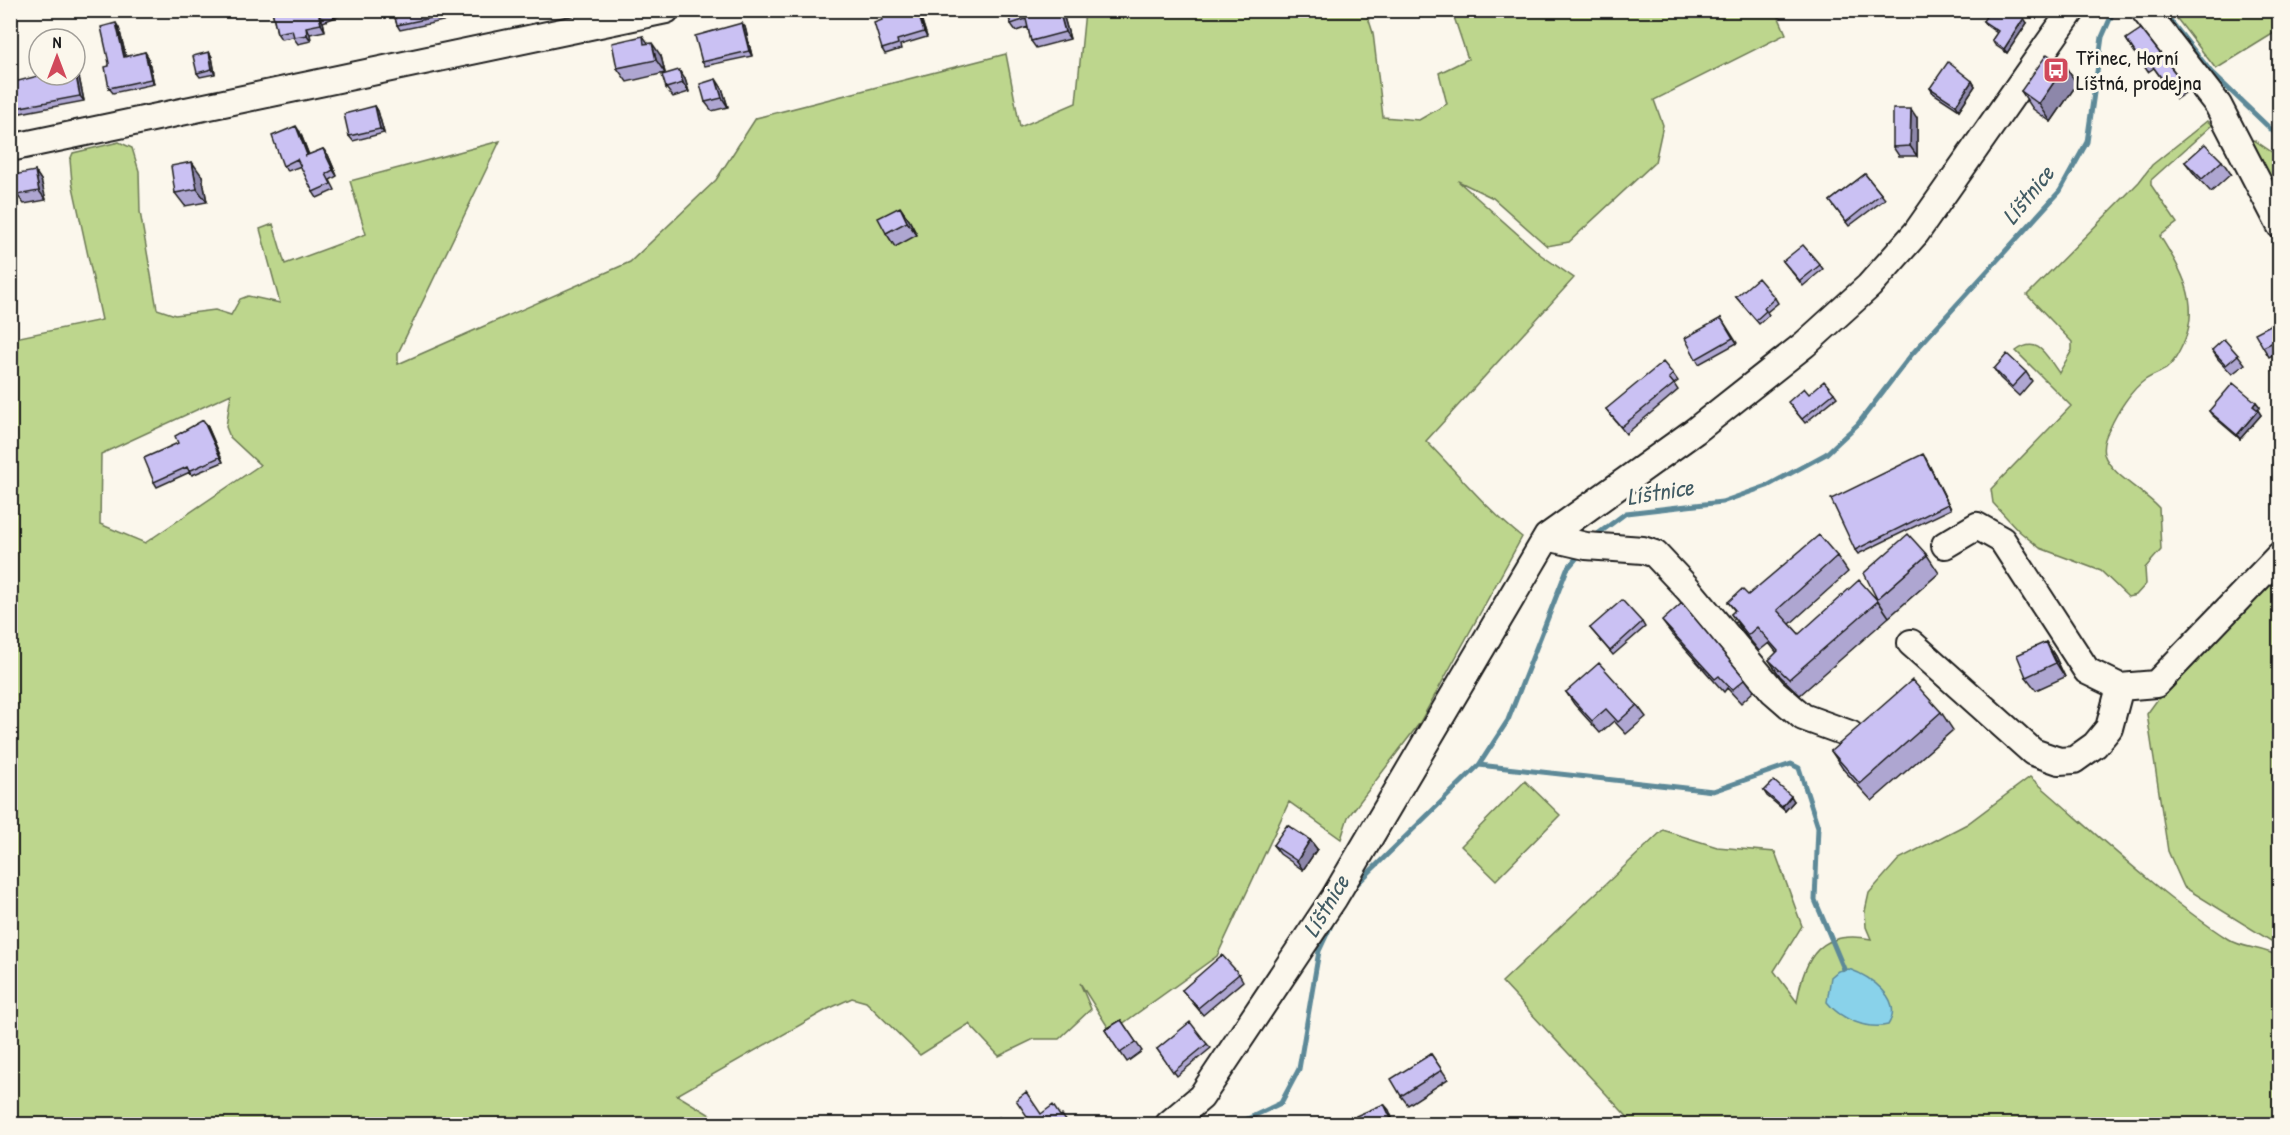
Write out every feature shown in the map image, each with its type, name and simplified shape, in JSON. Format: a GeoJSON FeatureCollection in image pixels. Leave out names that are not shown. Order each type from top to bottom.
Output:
{"type":"FeatureCollection","features":[{"type":"Feature","properties":{"kind":"street"},"geometry":{"type":"LineString","coordinates":[[10,148],[666,10]]}},
{"type":"Feature","properties":{"kind":"street"},"geometry":{"type":"LineString","coordinates":[[1169,1125],[1201,1097],[1334,898],[1547,537],[1695,431],[1805,344],[1869,286],[1916,233],[2072,10]]}},
{"type":"Feature","properties":{"kind":"street"},"geometry":{"type":"LineString","coordinates":[[2144,10],[2218,105],[2280,225]]}},
{"type":"Feature","properties":{"kind":"street"},"geometry":{"type":"LineString","coordinates":[[1945,545],[1977,526],[2002,540],[2087,671],[2120,687],[2156,684],[2280,555]]}},
{"type":"Feature","properties":{"kind":"street"},"geometry":{"type":"LineString","coordinates":[[1547,537],[1586,546],[1643,550],[1655,554],[1676,575],[1773,691],[1803,717],[1850,734]]}},
{"type":"Feature","properties":{"kind":"street"},"geometry":{"type":"LineString","coordinates":[[1911,643],[2033,752],[2059,761],[2074,760],[2095,745],[2109,728],[2120,687]]}},
{"type":"Feature","properties":{"kind":"green space"},"geometry":{"type":"Polygon","coordinates":[[[1085,11],[1366,11],[1373,33],[1383,117],[1419,120],[1447,104],[1439,73],[1468,59],[1452,11],[1790,11],[1779,18],[1786,34],[1654,100],[1663,125],[1655,162],[1569,242],[1547,246],[1493,198],[1458,181],[1541,255],[1574,278],[1426,441],[1484,503],[1522,537],[1419,724],[1348,817],[1341,839],[1289,802],[1217,956],[1111,1032],[1080,983],[1091,1009],[1059,1039],[1034,1039],[999,1056],[969,1024],[920,1055],[866,1002],[852,998],[828,1009],[677,1095],[725,1124],[11,1124],[10,339],[102,320],[72,182],[70,160],[73,153],[119,142],[132,148],[139,171],[140,212],[157,309],[175,315],[215,310],[231,315],[240,299],[248,296],[280,303],[260,229],[273,224],[285,264],[366,234],[350,181],[500,141],[398,353],[398,364],[630,262],[716,180],[756,118],[1006,54],[1020,127],[1076,103],[1085,11]],[[231,394],[101,454],[100,524],[145,543],[260,465],[230,437],[226,427],[231,394]]]}},
{"type":"Feature","properties":{"kind":"green space"},"geometry":{"type":"Polygon","coordinates":[[[2171,11],[2279,11],[2279,30],[2216,69],[2171,11]]]}},
{"type":"Feature","properties":{"kind":"green space"},"geometry":{"type":"Polygon","coordinates":[[[2207,121],[2212,125],[2151,180],[2151,185],[2177,223],[2160,236],[2175,261],[2186,287],[2190,313],[2189,327],[2184,342],[2172,363],[2140,384],[2125,401],[2104,444],[2104,454],[2113,469],[2159,508],[2161,550],[2145,568],[2146,584],[2136,595],[2128,597],[2101,571],[2040,548],[2019,531],[1993,503],[1991,489],[2071,406],[2016,351],[2031,345],[2036,346],[2046,354],[2059,373],[2072,350],[2072,342],[2027,295],[2139,182],[2152,165],[2207,121]]]}},
{"type":"Feature","properties":{"kind":"green space"},"geometry":{"type":"Polygon","coordinates":[[[2254,140],[2279,157],[2279,206],[2250,146],[2254,140]]]}},
{"type":"Feature","properties":{"kind":"green space"},"geometry":{"type":"Polygon","coordinates":[[[2279,569],[2279,946],[2184,887],[2168,851],[2147,714],[2168,685],[2279,569]]]}},
{"type":"Feature","properties":{"kind":"green space"},"geometry":{"type":"Polygon","coordinates":[[[2030,777],[2177,903],[2203,922],[2234,942],[2267,951],[2279,957],[2279,1124],[1634,1124],[1502,982],[1663,830],[1717,847],[1775,852],[1802,926],[1774,971],[1797,1002],[1804,972],[1818,950],[1839,938],[1871,939],[1866,927],[1865,911],[1869,893],[1899,859],[1967,824],[2030,777]]]}},
{"type":"Feature","properties":{"kind":"green space"},"geometry":{"type":"Polygon","coordinates":[[[1525,781],[1560,815],[1496,880],[1461,846],[1525,781]]]}},
{"type":"Feature","properties":{"kind":"water"},"geometry":{"type":"Polygon","coordinates":[[[1849,969],[1875,983],[1888,998],[1892,1006],[1892,1015],[1888,1025],[1871,1026],[1855,1022],[1832,1008],[1827,1002],[1831,977],[1838,971],[1849,969]]]}},
{"type":"Feature","properties":{"kind":"building"},"geometry":{"type":"Polygon","coordinates":[[[272,10],[332,10],[319,16],[321,24],[306,27],[307,35],[294,37],[292,30],[277,33],[272,10]]]}},
{"type":"Feature","properties":{"kind":"building"},"geometry":{"type":"Polygon","coordinates":[[[393,10],[444,10],[445,15],[397,25],[393,10]]]}},
{"type":"Feature","properties":{"kind":"building"},"geometry":{"type":"Polygon","coordinates":[[[895,10],[897,16],[917,10],[924,32],[897,40],[898,44],[882,49],[874,23],[882,20],[881,15],[895,10]]]}},
{"type":"Feature","properties":{"kind":"building"},"geometry":{"type":"Polygon","coordinates":[[[1011,10],[1059,10],[1065,32],[1031,41],[1026,19],[1011,24],[1007,12],[1011,10]]]}},
{"type":"Feature","properties":{"kind":"building"},"geometry":{"type":"Polygon","coordinates":[[[1990,10],[2013,10],[2024,18],[2004,49],[1992,40],[1998,31],[1983,21],[1990,10]]]}},
{"type":"Feature","properties":{"kind":"building"},"geometry":{"type":"Polygon","coordinates":[[[116,23],[124,57],[145,52],[151,79],[109,88],[105,67],[109,66],[109,63],[101,27],[116,23]]]}},
{"type":"Feature","properties":{"kind":"building"},"geometry":{"type":"Polygon","coordinates":[[[742,23],[749,51],[702,62],[695,36],[742,23]]]}},
{"type":"Feature","properties":{"kind":"building"},"geometry":{"type":"Polygon","coordinates":[[[2141,29],[2180,79],[2168,87],[2146,57],[2140,60],[2126,39],[2141,29]]]}},
{"type":"Feature","properties":{"kind":"building"},"geometry":{"type":"Polygon","coordinates":[[[643,36],[644,44],[652,43],[656,60],[617,68],[612,43],[643,36]]]}},
{"type":"Feature","properties":{"kind":"building"},"geometry":{"type":"Polygon","coordinates":[[[209,52],[212,69],[197,73],[193,56],[209,52]]]}},
{"type":"Feature","properties":{"kind":"building"},"geometry":{"type":"Polygon","coordinates":[[[2047,54],[2065,66],[2039,104],[2021,91],[2047,54]]]}},
{"type":"Feature","properties":{"kind":"building"},"geometry":{"type":"Polygon","coordinates":[[[1948,62],[1972,81],[1956,105],[1930,88],[1948,62]]]}},
{"type":"Feature","properties":{"kind":"building"},"geometry":{"type":"Polygon","coordinates":[[[679,70],[683,83],[666,88],[662,75],[679,70]]]}},
{"type":"Feature","properties":{"kind":"building"},"geometry":{"type":"Polygon","coordinates":[[[27,79],[27,87],[78,87],[80,96],[10,109],[10,83],[27,79]]]}},
{"type":"Feature","properties":{"kind":"building"},"geometry":{"type":"Polygon","coordinates":[[[716,79],[722,98],[705,102],[700,84],[716,79]]]}},
{"type":"Feature","properties":{"kind":"building"},"geometry":{"type":"Polygon","coordinates":[[[375,106],[380,129],[349,136],[344,114],[375,106]]]}},
{"type":"Feature","properties":{"kind":"building"},"geometry":{"type":"Polygon","coordinates":[[[1893,109],[1911,109],[1910,146],[1893,147],[1893,109]]]}},
{"type":"Feature","properties":{"kind":"building"},"geometry":{"type":"Polygon","coordinates":[[[296,126],[307,155],[305,156],[323,149],[333,170],[326,174],[331,184],[313,192],[297,159],[283,166],[272,136],[296,126]]]}},
{"type":"Feature","properties":{"kind":"building"},"geometry":{"type":"Polygon","coordinates":[[[2205,144],[2222,161],[2202,179],[2185,162],[2205,144]]]}},
{"type":"Feature","properties":{"kind":"building"},"geometry":{"type":"Polygon","coordinates":[[[192,162],[197,189],[175,193],[171,166],[192,162]]]}},
{"type":"Feature","properties":{"kind":"building"},"geometry":{"type":"Polygon","coordinates":[[[35,171],[39,191],[17,195],[13,175],[35,171]]]}},
{"type":"Feature","properties":{"kind":"building"},"geometry":{"type":"Polygon","coordinates":[[[1865,174],[1881,194],[1846,222],[1830,201],[1865,174]]]}},
{"type":"Feature","properties":{"kind":"building"},"geometry":{"type":"Polygon","coordinates":[[[900,207],[907,222],[886,233],[878,218],[900,207]]]}},
{"type":"Feature","properties":{"kind":"building"},"geometry":{"type":"Polygon","coordinates":[[[1803,245],[1820,265],[1800,281],[1783,261],[1803,245]]]}},
{"type":"Feature","properties":{"kind":"building"},"geometry":{"type":"Polygon","coordinates":[[[1758,278],[1775,298],[1756,320],[1736,297],[1758,278]]]}},
{"type":"Feature","properties":{"kind":"building"},"geometry":{"type":"Polygon","coordinates":[[[2280,303],[2280,313],[2275,307],[2280,303]]]}},
{"type":"Feature","properties":{"kind":"building"},"geometry":{"type":"Polygon","coordinates":[[[1721,318],[1733,338],[1696,359],[1685,338],[1721,318]]]}},
{"type":"Feature","properties":{"kind":"building"},"geometry":{"type":"Polygon","coordinates":[[[2280,320],[2280,339],[2263,347],[2255,333],[2280,320]]]}},
{"type":"Feature","properties":{"kind":"building"},"geometry":{"type":"Polygon","coordinates":[[[2224,339],[2238,355],[2226,365],[2212,350],[2224,339]]]}},
{"type":"Feature","properties":{"kind":"building"},"geometry":{"type":"Polygon","coordinates":[[[2007,354],[2026,372],[2012,387],[1994,369],[2007,354]]]}},
{"type":"Feature","properties":{"kind":"building"},"geometry":{"type":"Polygon","coordinates":[[[1663,362],[1673,374],[1669,378],[1674,384],[1621,427],[1606,409],[1663,362]]]}},
{"type":"Feature","properties":{"kind":"building"},"geometry":{"type":"Polygon","coordinates":[[[1824,381],[1834,393],[1802,419],[1788,402],[1804,388],[1809,394],[1824,381]]]}},
{"type":"Feature","properties":{"kind":"building"},"geometry":{"type":"Polygon","coordinates":[[[2233,383],[2256,402],[2253,406],[2258,410],[2237,435],[2209,411],[2233,383]]]}},
{"type":"Feature","properties":{"kind":"building"},"geometry":{"type":"Polygon","coordinates":[[[203,420],[220,457],[189,471],[187,467],[154,482],[144,458],[178,443],[175,436],[203,420]]]}},
{"type":"Feature","properties":{"kind":"building"},"geometry":{"type":"Polygon","coordinates":[[[1923,454],[1948,504],[1855,550],[1831,499],[1923,454]]]}},
{"type":"Feature","properties":{"kind":"building"},"geometry":{"type":"Polygon","coordinates":[[[1908,534],[1927,555],[1877,599],[1864,573],[1908,534]]]}},
{"type":"Feature","properties":{"kind":"building"},"geometry":{"type":"Polygon","coordinates":[[[1819,535],[1837,556],[1777,610],[1799,634],[1859,580],[1878,601],[1789,679],[1769,660],[1778,651],[1757,627],[1748,635],[1731,614],[1735,610],[1728,602],[1742,589],[1748,595],[1819,535]]]}},
{"type":"Feature","properties":{"kind":"building"},"geometry":{"type":"Polygon","coordinates":[[[1622,600],[1642,622],[1610,651],[1590,628],[1622,600]]]}},
{"type":"Feature","properties":{"kind":"building"},"geometry":{"type":"Polygon","coordinates":[[[1682,603],[1745,679],[1732,690],[1719,676],[1715,679],[1662,621],[1682,603]]]}},
{"type":"Feature","properties":{"kind":"building"},"geometry":{"type":"Polygon","coordinates":[[[2046,642],[2056,663],[2026,677],[2017,655],[2046,642]]]}},
{"type":"Feature","properties":{"kind":"building"},"geometry":{"type":"Polygon","coordinates":[[[1599,663],[1637,705],[1618,722],[1606,709],[1592,721],[1566,692],[1599,663]]]}},
{"type":"Feature","properties":{"kind":"building"},"geometry":{"type":"Polygon","coordinates":[[[1912,680],[1941,712],[1860,784],[1831,751],[1912,680]]]}},
{"type":"Feature","properties":{"kind":"building"},"geometry":{"type":"Polygon","coordinates":[[[1774,781],[1791,796],[1782,807],[1764,791],[1774,781]]]}},
{"type":"Feature","properties":{"kind":"building"},"geometry":{"type":"Polygon","coordinates":[[[1287,825],[1310,840],[1297,861],[1273,845],[1287,825]]]}},
{"type":"Feature","properties":{"kind":"building"},"geometry":{"type":"Polygon","coordinates":[[[1222,955],[1239,974],[1198,1008],[1182,990],[1222,955]]]}},
{"type":"Feature","properties":{"kind":"building"},"geometry":{"type":"Polygon","coordinates":[[[1121,1020],[1136,1042],[1120,1053],[1105,1030],[1121,1020]]]}},
{"type":"Feature","properties":{"kind":"building"},"geometry":{"type":"Polygon","coordinates":[[[1190,1022],[1207,1044],[1173,1072],[1157,1049],[1190,1022]]]}},
{"type":"Feature","properties":{"kind":"building"},"geometry":{"type":"Polygon","coordinates":[[[1431,1054],[1442,1070],[1401,1096],[1391,1079],[1431,1054]]]}},
{"type":"Feature","properties":{"kind":"building"},"geometry":{"type":"Polygon","coordinates":[[[1026,1092],[1041,1114],[1053,1105],[1069,1125],[1033,1125],[1016,1100],[1026,1092]]]}},
{"type":"Feature","properties":{"kind":"building"},"geometry":{"type":"Polygon","coordinates":[[[1384,1104],[1394,1125],[1354,1125],[1359,1122],[1356,1116],[1384,1104]]]}},
{"type":"Feature","properties":{"kind":"building"},"geometry":{"type":"Polygon","coordinates":[[[999,1117],[1004,1125],[988,1125],[999,1117]]]}},
{"type":"Feature","properties":{"kind":"waterway","name":"Líštnice"},"geometry":{"type":"LineString","coordinates":[[1591,539],[1626,513],[1722,502],[1767,486],[1826,454],[1858,424],[1912,354],[2060,191],[2087,142],[2102,37],[2114,10]]}},
{"type":"Feature","properties":{"kind":"waterway","name":"Líštnice"},"geometry":{"type":"LineString","coordinates":[[2162,10],[2211,72],[2280,138]]}},
{"type":"Feature","properties":{"kind":"waterway","name":"Líštnice"},"geometry":{"type":"LineString","coordinates":[[1354,887],[1479,765],[1508,720],[1567,569],[1580,554]]}},
{"type":"Feature","properties":{"kind":"waterway"},"geometry":{"type":"LineString","coordinates":[[1479,765],[1713,791],[1791,764],[1799,768],[1818,827],[1815,900],[1844,969]]}},
{"type":"Feature","properties":{"kind":"waterway","name":"Líštnice"},"geometry":{"type":"LineString","coordinates":[[1237,1124],[1281,1103],[1299,1069],[1319,951],[1333,921]]}},
{"type":"Feature","properties":{"kind":"place","name":"Třinec, Horní Líštná, prodejna"},"geometry":{"type":"Point","coordinates":[2056,70]}}]}
